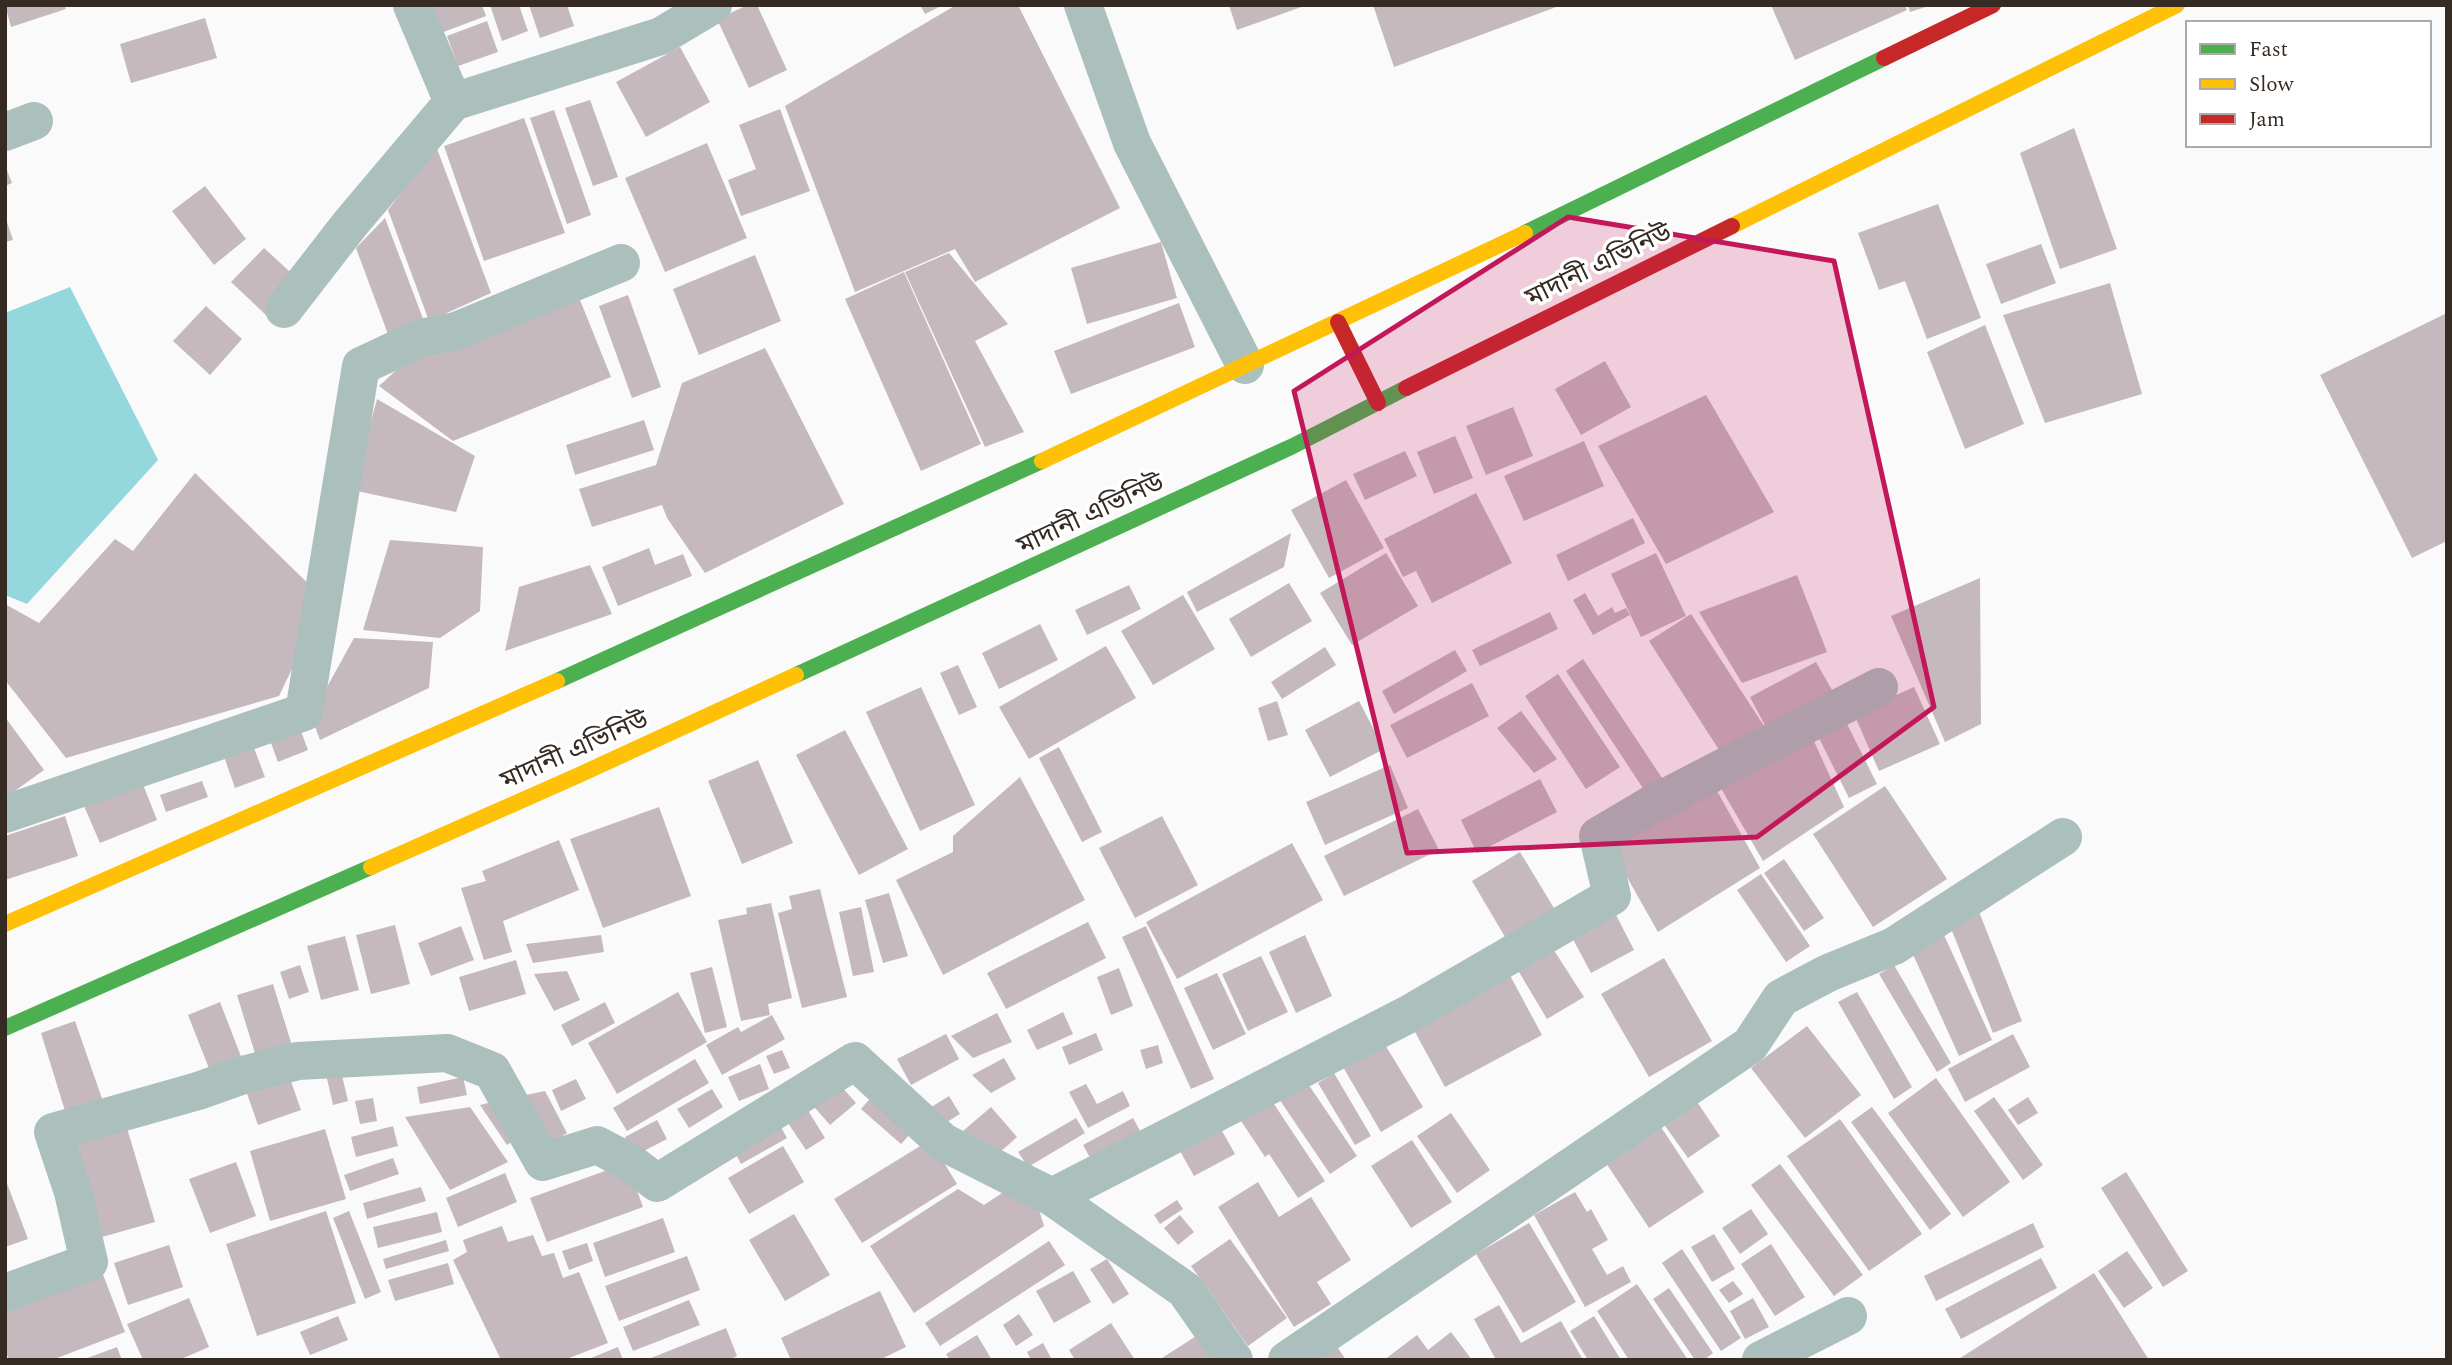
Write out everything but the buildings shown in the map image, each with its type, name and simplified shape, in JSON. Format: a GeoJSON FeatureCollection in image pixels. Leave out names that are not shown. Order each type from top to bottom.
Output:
{"type":"FeatureCollection","features":[{"type":"Feature","properties":{"kind":"main road"},"geometry":{"type":"LineString","coordinates":[[5,924],[790,577],[1485,253],[1993,5]]}},
{"type":"Feature","properties":{"kind":"main road","name":"মাদানী এভিনিউ"},"geometry":{"type":"LineString","coordinates":[[5,1028],[579,775],[1293,446],[2177,5]]}},
{"type":"Feature","properties":{"kind":"main road"},"geometry":{"type":"LineString","coordinates":[[1338,322],[1378,403]]}},
{"type":"Feature","properties":{"kind":"street"},"geometry":{"type":"LineString","coordinates":[[412,5],[453,102]]}},
{"type":"Feature","properties":{"kind":"street"},"geometry":{"type":"LineString","coordinates":[[284,309],[350,224],[453,102],[661,36],[713,5]]}},
{"type":"Feature","properties":{"kind":"street"},"geometry":{"type":"LineString","coordinates":[[1083,5],[1132,142],[1245,365]]}},
{"type":"Feature","properties":{"kind":"street"},"geometry":{"type":"LineString","coordinates":[[5,814],[304,712],[361,366],[421,338],[456,331],[621,262]]}},
{"type":"Feature","properties":{"kind":"street"},"geometry":{"type":"LineString","coordinates":[[1052,1197],[1409,1014],[1612,896],[1598,836],[1647,807],[1879,687]]}},
{"type":"Feature","properties":{"kind":"street"},"geometry":{"type":"LineString","coordinates":[[1287,1360],[1750,1045],[1781,998],[1828,972],[1894,946],[2063,837]]}},
{"type":"Feature","properties":{"kind":"street"},"geometry":{"type":"LineString","coordinates":[[5,1293],[89,1262],[73,1192],[53,1132],[198,1091],[243,1074],[298,1061],[447,1053],[492,1071],[543,1162],[597,1145],[631,1163],[657,1182],[855,1061],[943,1142],[1052,1197],[1185,1290],[1234,1360]]}},
{"type":"Feature","properties":{"kind":"street"},"geometry":{"type":"LineString","coordinates":[[1761,1360],[1848,1316]]}},
{"type":"Feature","properties":{"kind":"highlighted area"},"geometry":{"type":"Polygon","coordinates":[[[1568,217],[1834,261],[1934,707],[1757,837],[1407,853],[1294,391],[1568,217]]]}},
{"type":"Feature","properties":{"kind":"water"},"geometry":{"type":"Polygon","coordinates":[[[70,287],[158,460],[27,604],[5,595],[5,313],[70,287]]]}},
{"type":"Feature","properties":{"kind":"traffic: fast"},"geometry":{"type":"LineString","coordinates":[[1525,233],[1884,58]]}},
{"type":"Feature","properties":{"kind":"traffic: fast"},"geometry":{"type":"LineString","coordinates":[[796,675],[1293,446],[1406,388]]}},
{"type":"Feature","properties":{"kind":"traffic: fast"},"geometry":{"type":"LineString","coordinates":[[557,681],[1042,461]]}},
{"type":"Feature","properties":{"kind":"traffic: fast"},"geometry":{"type":"LineString","coordinates":[[5,1028],[371,867]]}},
{"type":"Feature","properties":{"kind":"traffic: slow"},"geometry":{"type":"LineString","coordinates":[[1732,226],[2177,5]]}},
{"type":"Feature","properties":{"kind":"traffic: slow"},"geometry":{"type":"LineString","coordinates":[[1042,461],[1525,233]]}},
{"type":"Feature","properties":{"kind":"traffic: slow"},"geometry":{"type":"LineString","coordinates":[[371,867],[796,675]]}},
{"type":"Feature","properties":{"kind":"traffic: slow"},"geometry":{"type":"LineString","coordinates":[[5,924],[557,681]]}},
{"type":"Feature","properties":{"kind":"traffic: jam"},"geometry":{"type":"LineString","coordinates":[[1884,58],[1993,5]]}},
{"type":"Feature","properties":{"kind":"traffic: jam"},"geometry":{"type":"LineString","coordinates":[[1406,388],[1732,226]]}},
{"type":"Feature","properties":{"kind":"traffic: jam"},"geometry":{"type":"LineString","coordinates":[[1338,322],[1378,403]]}}]}
